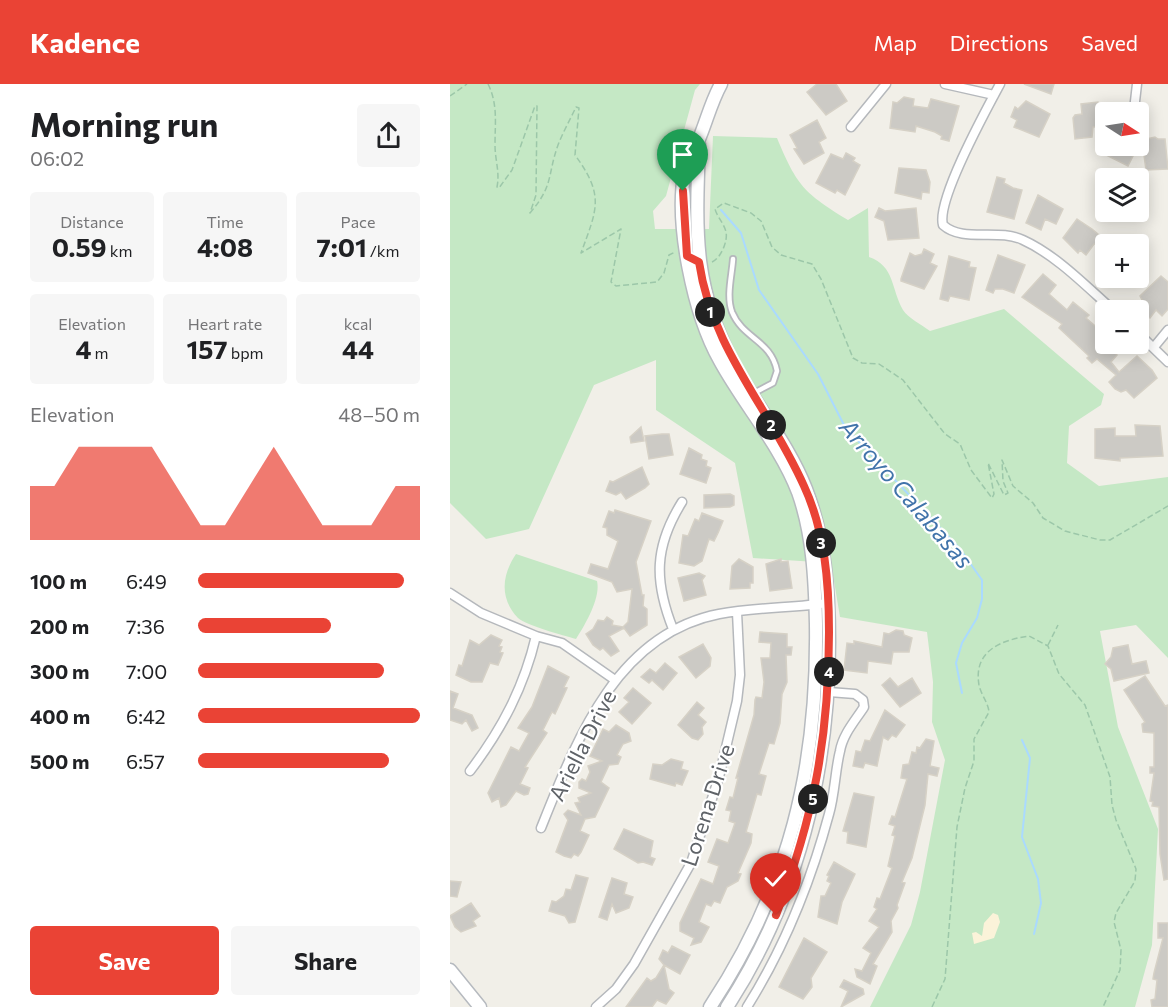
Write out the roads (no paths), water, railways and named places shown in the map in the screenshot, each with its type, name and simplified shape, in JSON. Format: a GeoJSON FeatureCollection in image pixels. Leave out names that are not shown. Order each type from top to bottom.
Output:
{"type":"FeatureCollection","features":[{"type":"Feature","properties":{"kind":"street"},"geometry":{"type":"LineString","coordinates":[[722,84],[707,112],[699,140],[685,171],[683,191],[690,229],[710,311],[731,359],[805,487],[819,530],[827,570],[822,604],[823,691],[820,764],[810,814],[794,869],[776,915],[727,1007]]}},
{"type":"Feature","properties":{"kind":"street"},"geometry":{"type":"LineString","coordinates":[[851,127],[886,84]]}},
{"type":"Feature","properties":{"kind":"street"},"geometry":{"type":"LineString","coordinates":[[945,84],[994,95]]}},
{"type":"Feature","properties":{"kind":"street"},"geometry":{"type":"LineString","coordinates":[[1000,84],[960,165],[943,208],[941,217],[943,225],[957,234],[1000,234],[1021,239],[1042,250],[1101,300]]}},
{"type":"Feature","properties":{"kind":"street"},"geometry":{"type":"LineString","coordinates":[[1135,102],[1137,84]]}},
{"type":"Feature","properties":{"kind":"street"},"geometry":{"type":"LineString","coordinates":[[699,140],[697,192],[687,256],[698,310],[718,359],[782,459],[797,492],[808,529],[822,604]]}},
{"type":"Feature","properties":{"kind":"street"},"geometry":{"type":"LineString","coordinates":[[683,191],[697,192]]}},
{"type":"Feature","properties":{"kind":"street"},"geometry":{"type":"LineString","coordinates":[[1154,347],[1168,330]]}},
{"type":"Feature","properties":{"kind":"street"},"geometry":{"type":"LineString","coordinates":[[1149,343],[1168,362]]}},
{"type":"Feature","properties":{"kind":"street"},"geometry":{"type":"LineString","coordinates":[[673,629],[661,598],[659,560],[667,528],[682,502]]}},
{"type":"Feature","properties":{"kind":"street"},"geometry":{"type":"LineString","coordinates":[[450,593],[481,613],[536,636],[562,643],[615,680]]}},
{"type":"Feature","properties":{"kind":"street","name":"Ariella Drive"},"geometry":{"type":"LineString","coordinates":[[541,828],[586,726],[615,680],[645,647],[673,629],[717,615],[822,604]]}},
{"type":"Feature","properties":{"kind":"street","name":"Lorena Drive"},"geometry":{"type":"LineString","coordinates":[[596,1007],[616,989],[634,964],[691,863],[719,777],[737,701],[740,675],[737,612]]}},
{"type":"Feature","properties":{"kind":"street"},"geometry":{"type":"LineString","coordinates":[[470,771],[492,742],[517,698],[536,636]]}},
{"type":"Feature","properties":{"kind":"street"},"geometry":{"type":"LineString","coordinates":[[710,1007],[750,939],[789,843],[823,691]]}},
{"type":"Feature","properties":{"kind":"street"},"geometry":{"type":"LineString","coordinates":[[747,1007],[791,924],[806,889],[829,814],[840,750],[847,730],[864,707],[863,700],[855,694],[823,691]]}},
{"type":"Feature","properties":{"kind":"street"},"geometry":{"type":"LineString","coordinates":[[450,970],[480,1007]]}},
{"type":"Feature","properties":{"kind":"lane"},"geometry":{"type":"LineString","coordinates":[[733,259],[730,293],[733,313],[754,340],[768,348],[777,371],[772,383],[752,394]]}},
{"type":"Feature","properties":{"kind":"waterway","name":"Arroyo Calabasas"},"geometry":{"type":"LineString","coordinates":[[721,210],[741,233],[759,290],[818,374],[845,427],[960,549],[982,580],[982,599],[977,618],[962,643],[956,663],[962,693]]}},
{"type":"Feature","properties":{"kind":"waterway","name":"Arroyo Calabasas"},"geometry":{"type":"LineString","coordinates":[[1022,740],[1030,758],[1022,837],[1038,879],[1041,903],[1034,934]]}}]}
